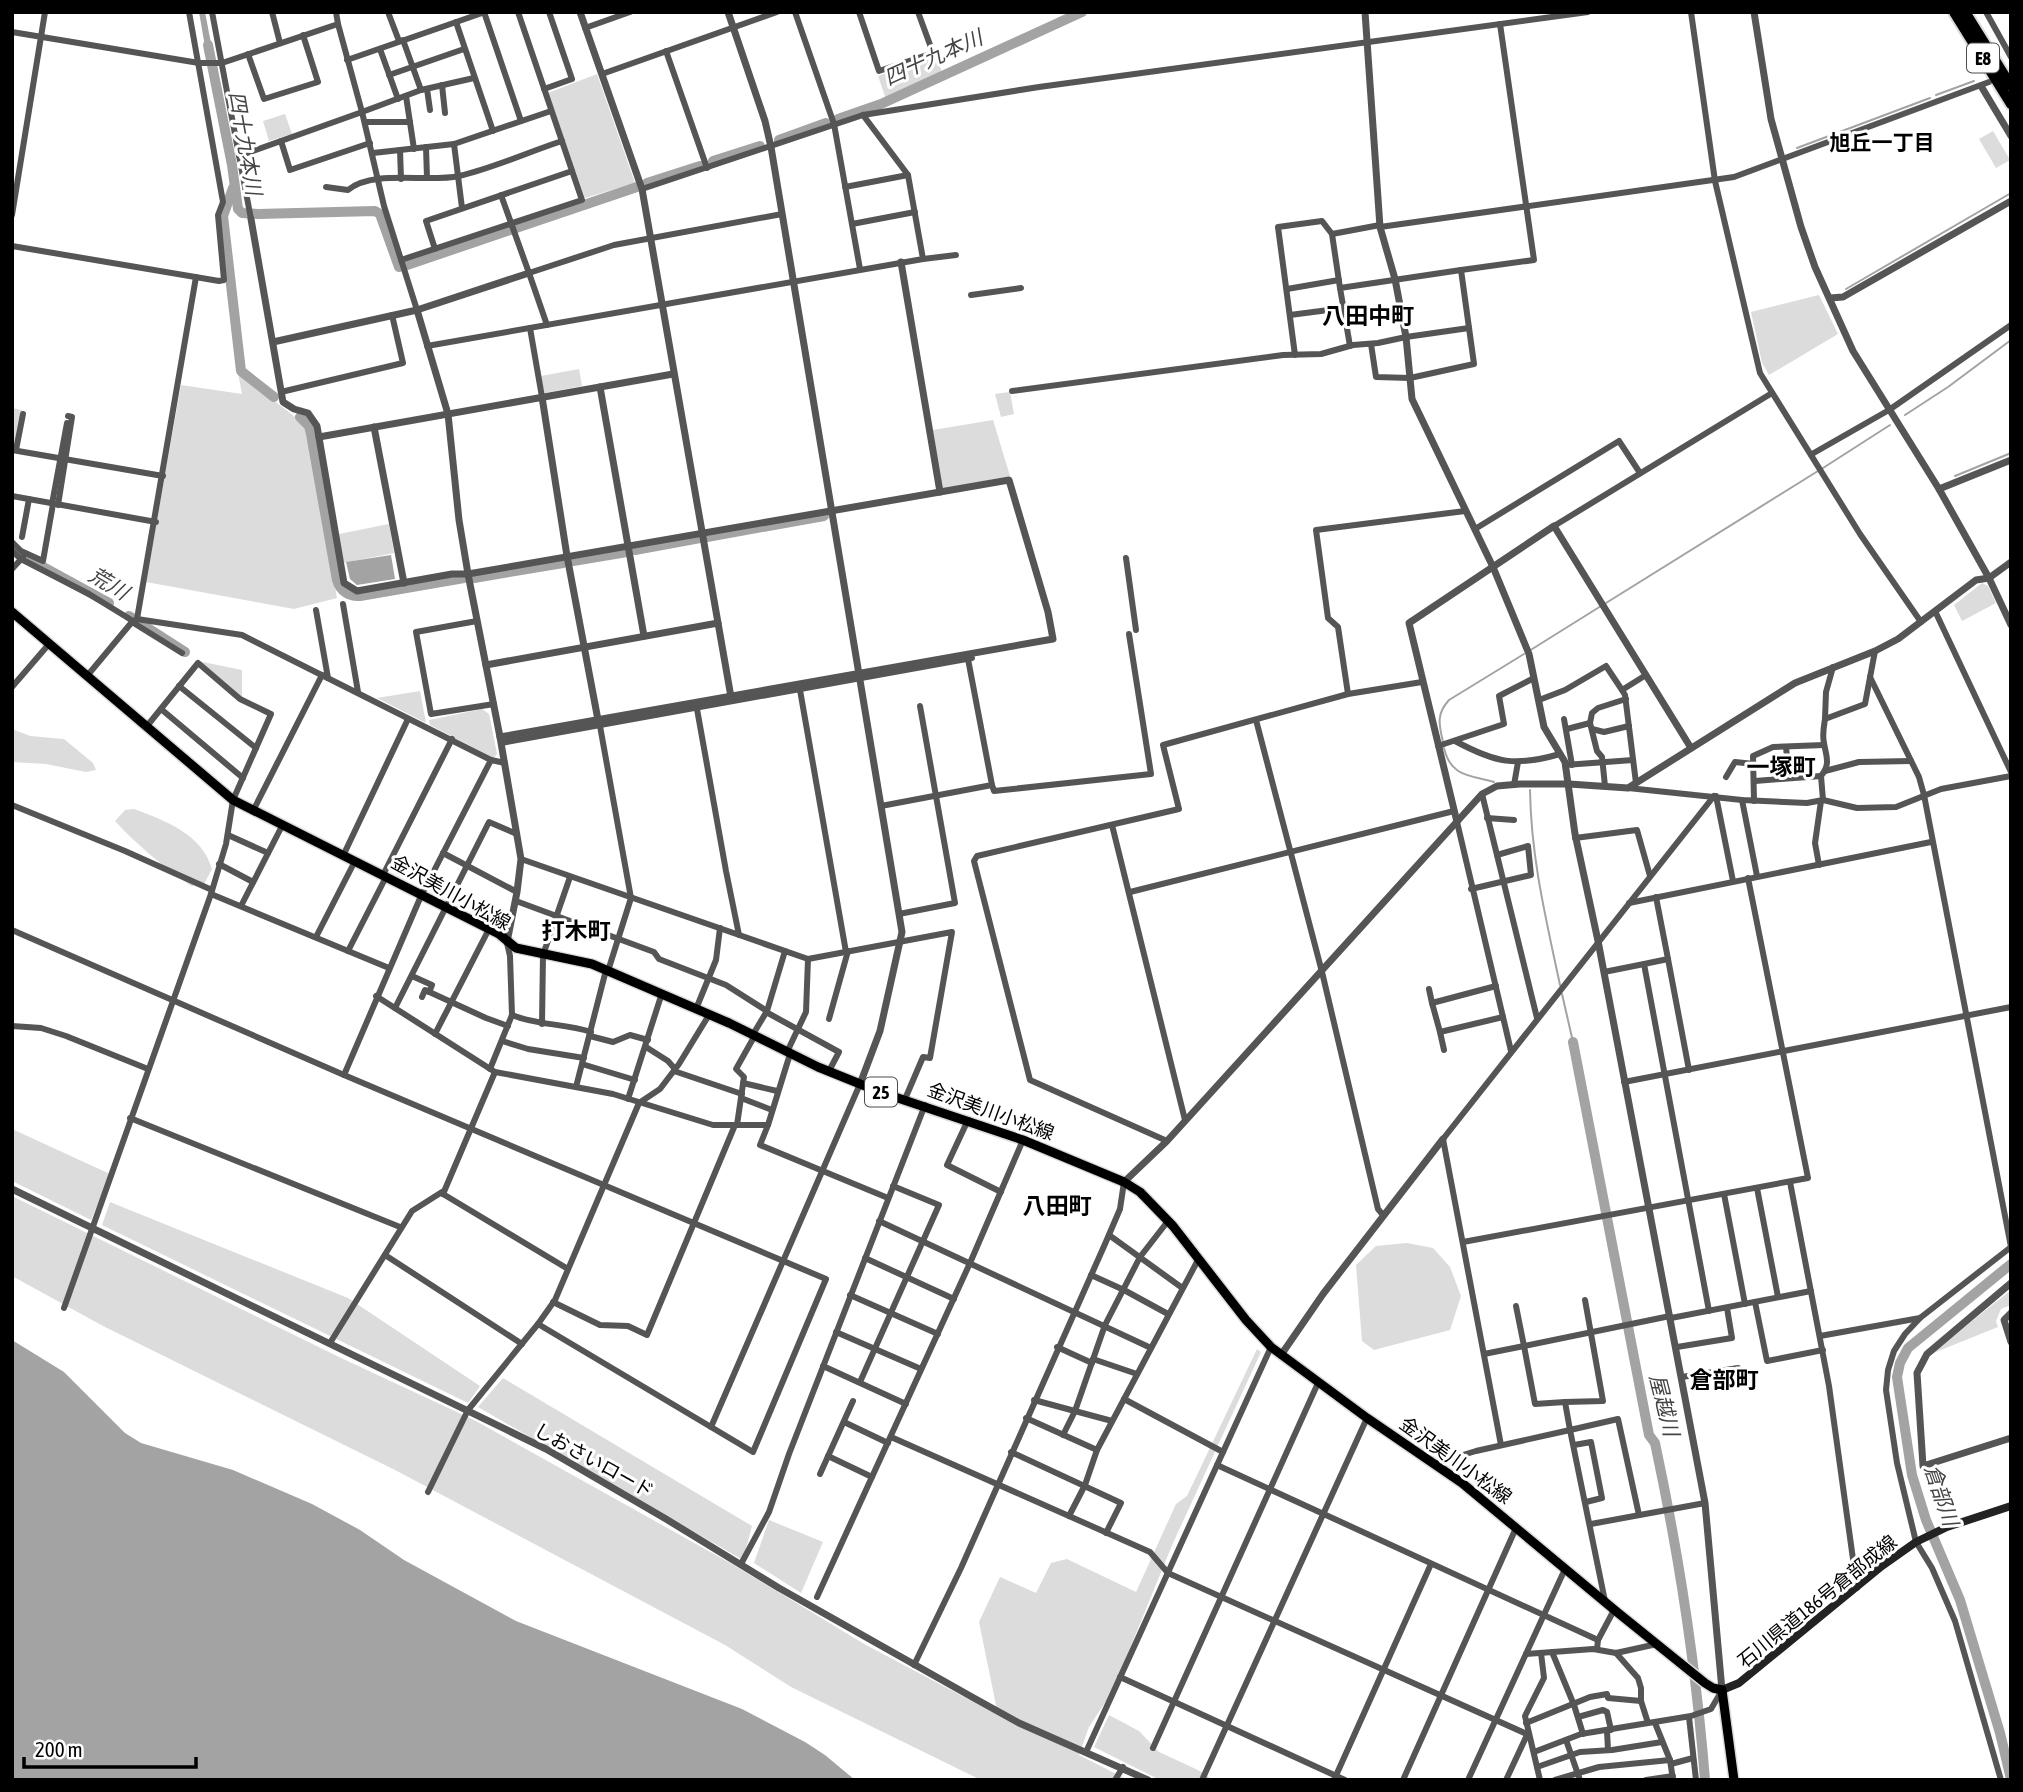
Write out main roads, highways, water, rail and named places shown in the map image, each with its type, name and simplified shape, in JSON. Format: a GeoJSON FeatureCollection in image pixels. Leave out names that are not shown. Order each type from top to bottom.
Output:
{"type":"FeatureCollection","features":[{"type":"Feature","properties":{"kind":"highway","name":"E8"},"geometry":{"type":"LineString","coordinates":[[1954,12],[2011,104]]}},
{"type":"Feature","properties":{"kind":"highway","name":"E8"},"geometry":{"type":"LineString","coordinates":[[1965,12],[2011,86]]}},
{"type":"Feature","properties":{"kind":"main road","name":"金沢美川小松線"},"geometry":{"type":"LineString","coordinates":[[12,612],[233,800],[499,934],[516,948],[577,959],[607,970],[829,1072],[968,1120],[1124,1182],[1140,1192],[1168,1221],[1271,1347],[1367,1418],[1462,1483],[1705,1683],[1722,1690]]}},
{"type":"Feature","properties":{"kind":"main road","name":"石川県道186号倉部成線"},"geometry":{"type":"LineString","coordinates":[[1722,1690],[1739,1684],[1882,1566],[1918,1541],[1947,1527],[2011,1506]]}},
{"type":"Feature","properties":{"kind":"main road"},"geometry":{"type":"LineString","coordinates":[[1722,1690],[1734,1780]]}},
{"type":"Feature","properties":{"kind":"waterway","name":"四十九本川"},"geometry":{"type":"LineString","coordinates":[[838,119],[881,104],[1082,12]]}},
{"type":"Feature","properties":{"kind":"waterway","name":"四十九本川"},"geometry":{"type":"LineString","coordinates":[[208,45],[238,209],[242,213],[258,214],[375,211],[380,214],[399,267]]}},
{"type":"Feature","properties":{"kind":"waterway"},"geometry":{"type":"LineString","coordinates":[[1936,95],[1974,81]]}},
{"type":"Feature","properties":{"kind":"waterway"},"geometry":{"type":"LineString","coordinates":[[1797,148],[1930,98]]}},
{"type":"Feature","properties":{"kind":"waterway","name":"四十九本川"},"geometry":{"type":"LineString","coordinates":[[779,140],[826,123]]}},
{"type":"Feature","properties":{"kind":"waterway","name":"四十九本川"},"geometry":{"type":"LineString","coordinates":[[713,161],[760,146]]}},
{"type":"Feature","properties":{"kind":"waterway","name":"四十九本川"},"geometry":{"type":"LineString","coordinates":[[647,183],[700,166]]}},
{"type":"Feature","properties":{"kind":"waterway","name":"四十九本川"},"geometry":{"type":"LineString","coordinates":[[407,265],[637,187]]}},
{"type":"Feature","properties":{"kind":"waterway"},"geometry":{"type":"LineString","coordinates":[[233,188],[223,216],[241,371],[274,397]]}},
{"type":"Feature","properties":{"kind":"waterway"},"geometry":{"type":"LineString","coordinates":[[1846,289],[2011,193]]}},
{"type":"Feature","properties":{"kind":"waterway"},"geometry":{"type":"LineString","coordinates":[[1905,415],[2011,340]]}},
{"type":"Feature","properties":{"kind":"waterway"},"geometry":{"type":"LineString","coordinates":[[300,417],[309,426],[311,434],[337,580],[343,590],[360,596],[464,578]]}},
{"type":"Feature","properties":{"kind":"waterway"},"geometry":{"type":"LineString","coordinates":[[1823,468],[1890,425]]}},
{"type":"Feature","properties":{"kind":"waterway"},"geometry":{"type":"LineString","coordinates":[[1955,476],[2011,453]]}},
{"type":"Feature","properties":{"kind":"waterway"},"geometry":{"type":"LineString","coordinates":[[1606,603],[1818,471]]}},
{"type":"Feature","properties":{"kind":"waterway"},"geometry":{"type":"LineString","coordinates":[[707,537],[824,516]]}},
{"type":"Feature","properties":{"kind":"waterway"},"geometry":{"type":"LineString","coordinates":[[635,550],[700,538]]}},
{"type":"Feature","properties":{"kind":"waterway","name":"荒川"},"geometry":{"type":"LineString","coordinates":[[12,548],[109,603]]}},
{"type":"Feature","properties":{"kind":"waterway"},"geometry":{"type":"LineString","coordinates":[[573,561],[627,552]]}},
{"type":"Feature","properties":{"kind":"waterway"},"geometry":{"type":"LineString","coordinates":[[474,578],[563,563]]}},
{"type":"Feature","properties":{"kind":"waterway"},"geometry":{"type":"LineString","coordinates":[[1529,651],[1601,606]]}},
{"type":"Feature","properties":{"kind":"waterway","name":"荒川"},"geometry":{"type":"LineString","coordinates":[[129,616],[185,652]]}},
{"type":"Feature","properties":{"kind":"waterway"},"geometry":{"type":"LineString","coordinates":[[1443,742],[1440,720],[1442,710],[1449,700],[1524,654]]}},
{"type":"Feature","properties":{"kind":"waterway"},"geometry":{"type":"LineString","coordinates":[[1444,748],[1447,758],[1456,770],[1494,782]]}},
{"type":"Feature","properties":{"kind":"waterway"},"geometry":{"type":"LineString","coordinates":[[1530,790],[1536,864],[1560,985]]}},
{"type":"Feature","properties":{"kind":"waterway"},"geometry":{"type":"LineString","coordinates":[[1562,994],[1573,1042]]}},
{"type":"Feature","properties":{"kind":"waterway","name":"屋越川"},"geometry":{"type":"LineString","coordinates":[[1573,1042],[1649,1435],[1655,1443],[1672,1527],[1692,1653],[1705,1780]]}},
{"type":"Feature","properties":{"kind":"waterway","name":"倉部川"},"geometry":{"type":"LineString","coordinates":[[2011,1264],[1908,1348],[1900,1363],[1897,1377],[1912,1475],[1926,1520],[1960,1600],[2011,1779]]}},
{"type":"Feature","properties":{"kind":"district","name":"旭丘一丁目"},"geometry":{"type":"Point","coordinates":[1882,142]}},
{"type":"Feature","properties":{"kind":"district","name":"八田中町"},"geometry":{"type":"Point","coordinates":[1368,316]}},
{"type":"Feature","properties":{"kind":"district","name":"一塚町"},"geometry":{"type":"Point","coordinates":[1781,767]}},
{"type":"Feature","properties":{"kind":"district","name":"打木町"},"geometry":{"type":"Point","coordinates":[576,931]}},
{"type":"Feature","properties":{"kind":"district","name":"八田町"},"geometry":{"type":"Point","coordinates":[1057,1206]}},
{"type":"Feature","properties":{"kind":"district","name":"倉部町"},"geometry":{"type":"Point","coordinates":[1724,1380]}}]}
